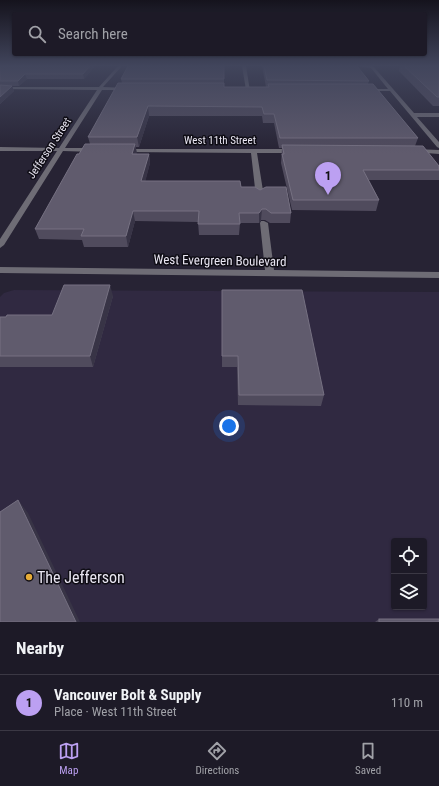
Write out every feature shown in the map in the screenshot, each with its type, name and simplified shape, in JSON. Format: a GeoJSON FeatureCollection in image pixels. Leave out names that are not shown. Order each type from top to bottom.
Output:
{"type":"FeatureCollection","features":[{"type":"Feature","properties":{"kind":"street","name":"Jefferson Street"},"geometry":{"type":"LineString","coordinates":[[0,245],[96,95]]}},
{"type":"Feature","properties":{"kind":"street"},"geometry":{"type":"LineString","coordinates":[[396,95],[439,146]]}},
{"type":"Feature","properties":{"kind":"street"},"geometry":{"type":"LineString","coordinates":[[413,115],[439,115]]}},
{"type":"Feature","properties":{"kind":"street"},"geometry":{"type":"LineString","coordinates":[[0,149],[104,150]]}},
{"type":"Feature","properties":{"kind":"street","name":"West 11th Street"},"geometry":{"type":"LineString","coordinates":[[119,150],[300,151]]}},
{"type":"Feature","properties":{"kind":"street"},"geometry":{"type":"LineString","coordinates":[[254,150],[260,197]]}},
{"type":"Feature","properties":{"kind":"street"},"geometry":{"type":"LineString","coordinates":[[408,151],[439,152]]}},
{"type":"Feature","properties":{"kind":"street"},"geometry":{"type":"LineString","coordinates":[[264,223],[270,273]]}},
{"type":"Feature","properties":{"kind":"street","name":"West Evergreen Boulevard"},"geometry":{"type":"LineString","coordinates":[[0,270],[439,275]]}},
{"type":"Feature","properties":{"kind":"shaded area"},"geometry":{"type":"Polygon","coordinates":[[[14,290],[439,292],[439,622],[0,622],[0,297],[4,293],[14,290]]]}},
{"type":"Feature","properties":{"kind":"building"},"geometry":{"type":"Polygon","coordinates":[[[111,95],[382,95],[418,138],[280,138],[274,114],[264,114],[262,107],[148,106],[137,137],[88,137],[111,95]]]}},
{"type":"Feature","properties":{"kind":"building"},"geometry":{"type":"Polygon","coordinates":[[[85,144],[135,144],[132,154],[149,154],[141,181],[240,181],[241,187],[255,187],[260,190],[266,187],[286,187],[291,213],[271,213],[266,209],[262,209],[259,213],[239,213],[240,224],[198,224],[199,211],[133,211],[126,236],[81,236],[84,229],[35,229],[77,154],[79,154],[85,144]]]}},
{"type":"Feature","properties":{"kind":"building"},"geometry":{"type":"Polygon","coordinates":[[[282,145],[423,146],[439,166],[439,170],[363,170],[379,200],[293,200],[282,154],[284,154],[282,145]]]}},
{"type":"Feature","properties":{"kind":"building"},"geometry":{"type":"Polygon","coordinates":[[[64,285],[110,285],[90,356],[0,356],[0,317],[6,317],[7,315],[52,315],[64,285]]]}},
{"type":"Feature","properties":{"kind":"building"},"geometry":{"type":"Polygon","coordinates":[[[222,290],[302,290],[324,395],[239,395],[238,356],[222,356],[222,290]]]}},
{"type":"Feature","properties":{"kind":"building","name":"The Jefferson"},"geometry":{"type":"Polygon","coordinates":[[[18,500],[76,622],[0,622],[0,512],[18,500]]]}},
{"type":"Feature","properties":{"kind":"building"},"geometry":{"type":"Polygon","coordinates":[[[379,619],[439,619],[439,622],[379,622],[379,619]]]}},
{"type":"Feature","properties":{"kind":"place","name":"Vancouver Bolt & Supply"},"geometry":{"type":"Point","coordinates":[328,195]}},
{"type":"Feature","properties":{"kind":"place","name":"The Jefferson"},"geometry":{"type":"Point","coordinates":[29,577]}}]}
